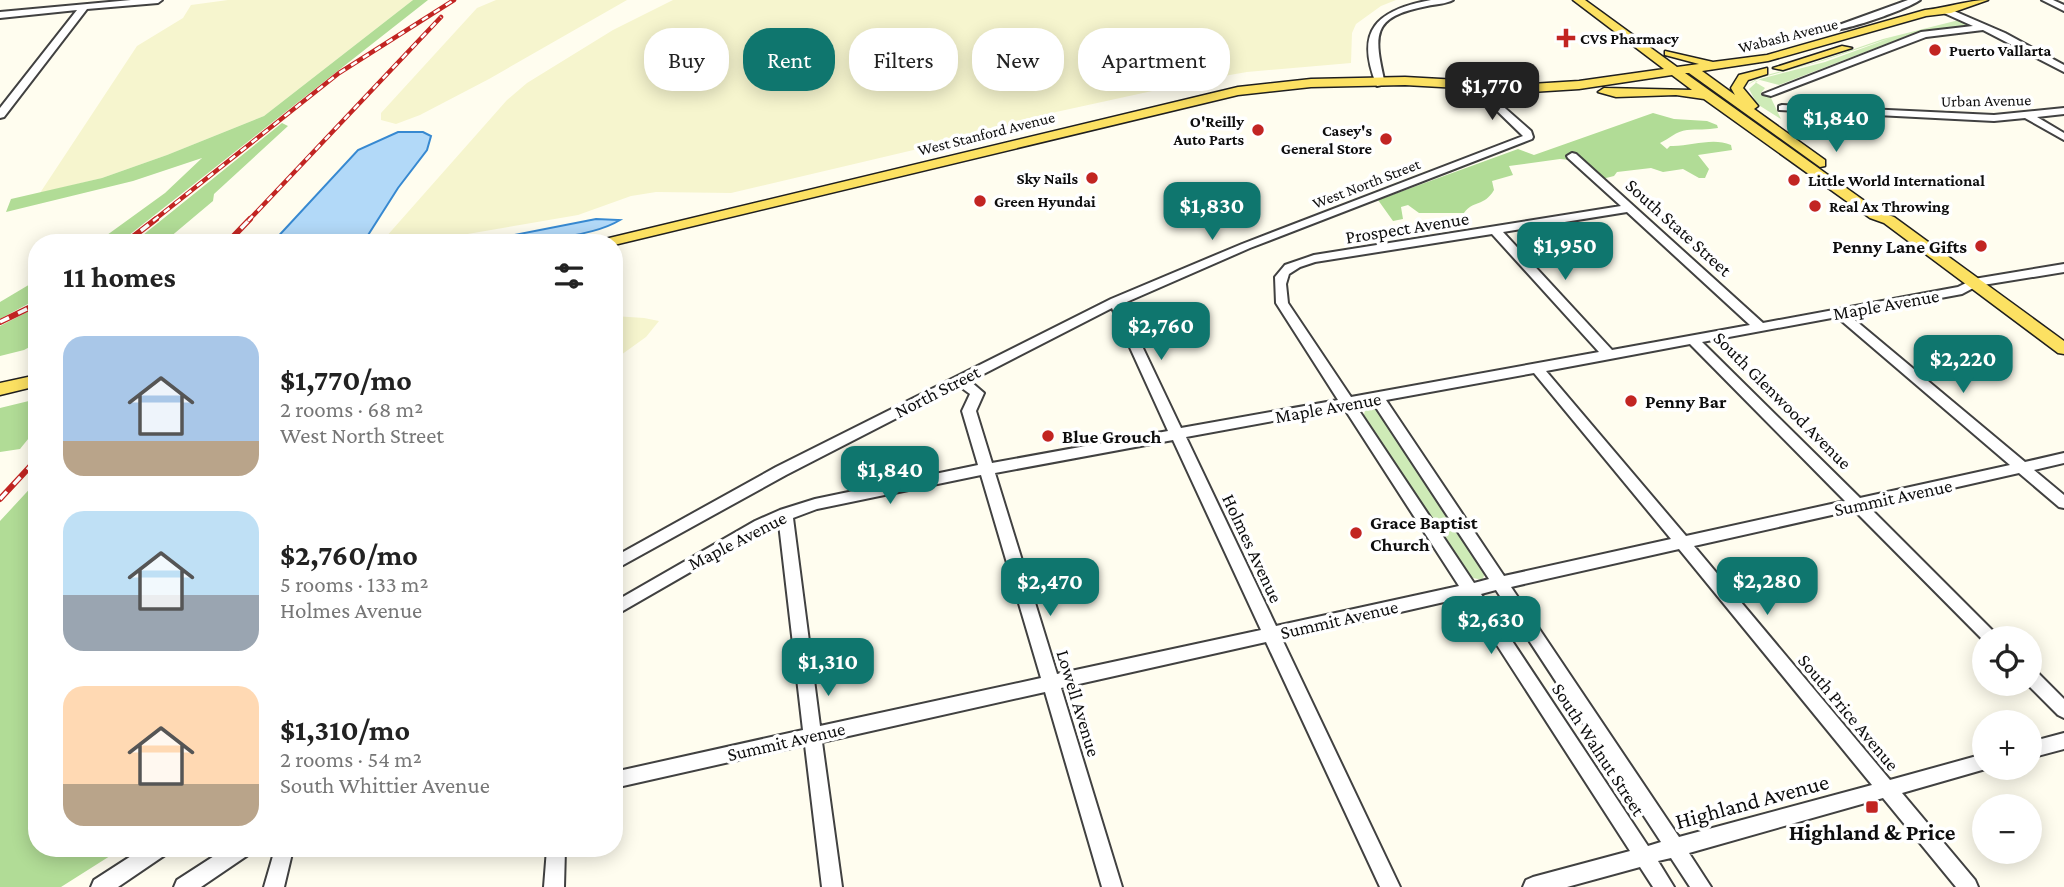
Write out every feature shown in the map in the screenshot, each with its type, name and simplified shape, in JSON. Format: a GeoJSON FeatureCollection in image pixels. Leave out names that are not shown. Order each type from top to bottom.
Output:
{"type":"FeatureCollection","features":[{"type":"Feature","properties":{"kind":"main road"},"geometry":{"type":"LineString","coordinates":[[1578,0],[1676,72],[1691,76]]}},
{"type":"Feature","properties":{"kind":"main road"},"geometry":{"type":"LineString","coordinates":[[1597,0],[1669,53],[1714,101],[1875,215],[1889,220],[2064,349]]}},
{"type":"Feature","properties":{"kind":"main road","name":"Wabash Avenue"},"geometry":{"type":"LineString","coordinates":[[1691,76],[1801,50],[1925,13],[1983,0]]}},
{"type":"Feature","properties":{"kind":"main road","name":"Wabash Avenue"},"geometry":{"type":"LineString","coordinates":[[1691,76],[1706,79],[1763,71],[1814,59],[1939,17],[1947,10]]}},
{"type":"Feature","properties":{"kind":"main road"},"geometry":{"type":"LineString","coordinates":[[1669,53],[1716,63],[1784,50],[1801,50]]}},
{"type":"Feature","properties":{"kind":"main road"},"geometry":{"type":"LineString","coordinates":[[1642,77],[1653,66],[1650,53]]}},
{"type":"Feature","properties":{"kind":"main road"},"geometry":{"type":"LineString","coordinates":[[1763,71],[1740,81],[1739,93],[1749,104],[1785,130],[1795,145]]}},
{"type":"Feature","properties":{"kind":"main road","name":"West Stanford Avenue"},"geometry":{"type":"LineString","coordinates":[[623,239],[1225,94],[1299,84],[1380,83],[1403,89],[1489,90],[1554,87],[1676,72]]}},
{"type":"Feature","properties":{"kind":"main road","name":"West Stanford Avenue"},"geometry":{"type":"LineString","coordinates":[[1489,90],[1543,96],[1604,92],[1691,76]]}},
{"type":"Feature","properties":{"kind":"main road"},"geometry":{"type":"LineString","coordinates":[[1706,79],[1887,213],[1889,220]]}},
{"type":"Feature","properties":{"kind":"main road"},"geometry":{"type":"LineString","coordinates":[[1604,92],[1619,94],[1677,90],[1714,101]]}},
{"type":"Feature","properties":{"kind":"main road"},"geometry":{"type":"LineString","coordinates":[[0,389],[28,382]]}},
{"type":"Feature","properties":{"kind":"street"},"geometry":{"type":"LineString","coordinates":[[0,15],[108,2],[158,0]]}},
{"type":"Feature","properties":{"kind":"street"},"geometry":{"type":"LineString","coordinates":[[1380,83],[1372,41],[1378,27],[1405,9],[1449,0]]}},
{"type":"Feature","properties":{"kind":"street"},"geometry":{"type":"LineString","coordinates":[[1819,30],[1840,28],[1916,0]]}},
{"type":"Feature","properties":{"kind":"street"},"geometry":{"type":"LineString","coordinates":[[2046,0],[2064,8]]}},
{"type":"Feature","properties":{"kind":"street"},"geometry":{"type":"LineString","coordinates":[[0,115],[84,7]]}},
{"type":"Feature","properties":{"kind":"street"},"geometry":{"type":"LineString","coordinates":[[1947,10],[2064,69]]}},
{"type":"Feature","properties":{"kind":"street"},"geometry":{"type":"LineString","coordinates":[[1769,94],[1924,33],[1985,27]]}},
{"type":"Feature","properties":{"kind":"street","name":"West North Street"},"geometry":{"type":"LineString","coordinates":[[1115,302],[1214,258],[1528,137],[1523,128],[1494,103],[1489,90]]}},
{"type":"Feature","properties":{"kind":"street","name":"Urban Avenue"},"geometry":{"type":"LineString","coordinates":[[1782,108],[1969,117],[2029,116],[2064,111]]}},
{"type":"Feature","properties":{"kind":"street"},"geometry":{"type":"LineString","coordinates":[[2029,116],[2064,137]]}},
{"type":"Feature","properties":{"kind":"street","name":"South State Street"},"geometry":{"type":"LineString","coordinates":[[1572,156],[1760,327]]}},
{"type":"Feature","properties":{"kind":"street","name":"Prospect Avenue"},"geometry":{"type":"LineString","coordinates":[[1279,279],[1287,268],[1314,259],[1630,208]]}},
{"type":"Feature","properties":{"kind":"street"},"geometry":{"type":"LineString","coordinates":[[1495,230],[1610,356]]}},
{"type":"Feature","properties":{"kind":"street","name":"Maple Avenue"},"geometry":{"type":"LineString","coordinates":[[623,604],[760,525],[834,500],[986,469],[1962,290],[1974,283],[2064,268]]}},
{"type":"Feature","properties":{"kind":"street","name":"South Walnut Street"},"geometry":{"type":"LineString","coordinates":[[1279,279],[1282,303],[1664,887]]}},
{"type":"Feature","properties":{"kind":"street","name":"North Street"},"geometry":{"type":"LineString","coordinates":[[623,559],[781,471],[1115,302]]}},
{"type":"Feature","properties":{"kind":"street","name":"Holmes Avenue"},"geometry":{"type":"LineString","coordinates":[[1115,302],[1390,887]]}},
{"type":"Feature","properties":{"kind":"street"},"geometry":{"type":"LineString","coordinates":[[1840,313],[2064,503]]}},
{"type":"Feature","properties":{"kind":"street","name":"South Glenwood Avenue"},"geometry":{"type":"LineString","coordinates":[[1693,340],[1980,626]]}},
{"type":"Feature","properties":{"kind":"street","name":"South Price Avenue"},"geometry":{"type":"LineString","coordinates":[[1538,369],[1968,887]]}},
{"type":"Feature","properties":{"kind":"street","name":"Lowell Avenue"},"geometry":{"type":"LineString","coordinates":[[959,380],[977,393],[969,411],[1112,887]]}},
{"type":"Feature","properties":{"kind":"street","name":"South Walnut Street"},"geometry":{"type":"LineString","coordinates":[[1378,399],[1701,887]]}},
{"type":"Feature","properties":{"kind":"street","name":"Summit Avenue"},"geometry":{"type":"LineString","coordinates":[[623,777],[2064,458]]}},
{"type":"Feature","properties":{"kind":"street"},"geometry":{"type":"LineString","coordinates":[[786,514],[832,887]]}},
{"type":"Feature","properties":{"kind":"street"},"geometry":{"type":"LineString","coordinates":[[2042,688],[2064,710]]}},
{"type":"Feature","properties":{"kind":"street"},"geometry":{"type":"LineString","coordinates":[[2042,747],[2064,741]]}},
{"type":"Feature","properties":{"kind":"street","name":"Highland Avenue"},"geometry":{"type":"LineString","coordinates":[[1533,887],[1972,765]]}},
{"type":"Feature","properties":{"kind":"street"},"geometry":{"type":"LineString","coordinates":[[101,887],[146,857]]}},
{"type":"Feature","properties":{"kind":"street"},"geometry":{"type":"LineString","coordinates":[[184,887],[229,857]]}},
{"type":"Feature","properties":{"kind":"street"},"geometry":{"type":"LineString","coordinates":[[274,887],[285,857]]}},
{"type":"Feature","properties":{"kind":"street"},"geometry":{"type":"LineString","coordinates":[[554,887],[556,857]]}},
{"type":"Feature","properties":{"kind":"green space"},"geometry":{"type":"Polygon","coordinates":[[[228,0],[413,0],[264,116],[102,178],[40,193],[137,46],[183,18],[191,5],[228,0]]]}},
{"type":"Feature","properties":{"kind":"green space"},"geometry":{"type":"Polygon","coordinates":[[[413,0],[428,0],[130,234],[108,234],[165,193],[202,158],[133,181],[6,212],[11,199],[102,178],[264,116],[413,0]]]}},
{"type":"Feature","properties":{"kind":"green space"},"geometry":{"type":"Polygon","coordinates":[[[496,0],[627,0],[420,115],[396,124],[381,120],[381,113],[477,8],[496,0]]]}},
{"type":"Feature","properties":{"kind":"green space"},"geometry":{"type":"Polygon","coordinates":[[[673,0],[1396,0],[1381,6],[1356,24],[1352,33],[1351,63],[1230,75],[1230,28],[1078,28],[1078,91],[1152,91],[1056,112],[1011,127],[731,193],[656,192],[631,196],[578,215],[467,234],[389,234],[507,100],[527,83],[613,30],[673,0]]]}},
{"type":"Feature","properties":{"kind":"green space"},"geometry":{"type":"Polygon","coordinates":[[[1959,20],[1969,26],[1912,34],[1779,85],[1758,81],[1825,62],[1893,37],[1822,61],[1760,78],[1744,87],[1759,77],[1817,62],[1883,39],[1959,20]]]}},
{"type":"Feature","properties":{"kind":"green space"},"geometry":{"type":"Polygon","coordinates":[[[1756,83],[1765,88],[1761,93],[1771,98],[1781,119],[1757,104],[1749,89],[1756,83]]]}},
{"type":"Feature","properties":{"kind":"green space"},"geometry":{"type":"Polygon","coordinates":[[[1653,113],[1717,125],[1718,128],[1676,133],[1660,143],[1667,149],[1670,146],[1716,142],[1731,145],[1732,150],[1698,155],[1709,169],[1705,178],[1699,178],[1683,169],[1663,172],[1651,168],[1617,172],[1614,176],[1602,179],[1571,160],[1560,159],[1509,166],[1513,175],[1492,181],[1494,190],[1490,195],[1464,213],[1419,213],[1408,205],[1401,207],[1403,219],[1393,221],[1378,200],[1518,149],[1534,155],[1653,113]]]}},
{"type":"Feature","properties":{"kind":"green space"},"geometry":{"type":"Polygon","coordinates":[[[282,123],[288,126],[214,194],[213,201],[174,234],[144,234],[282,123]]]}},
{"type":"Feature","properties":{"kind":"green space"},"geometry":{"type":"Polygon","coordinates":[[[28,285],[28,304],[0,319],[0,302],[28,285]]]}},
{"type":"Feature","properties":{"kind":"green space"},"geometry":{"type":"Polygon","coordinates":[[[28,312],[28,348],[0,356],[0,326],[28,312]]]}},
{"type":"Feature","properties":{"kind":"green space"},"geometry":{"type":"Polygon","coordinates":[[[623,317],[659,321],[646,337],[623,354],[623,317]]]}},
{"type":"Feature","properties":{"kind":"green space"},"geometry":{"type":"Polygon","coordinates":[[[28,401],[28,439],[20,449],[0,452],[0,408],[28,401]]]}},
{"type":"Feature","properties":{"kind":"green space"},"geometry":{"type":"Polygon","coordinates":[[[1366,407],[1380,411],[1486,572],[1482,580],[1469,577],[1363,418],[1366,407]]]}},
{"type":"Feature","properties":{"kind":"green space"},"geometry":{"type":"Polygon","coordinates":[[[28,491],[28,857],[108,857],[61,887],[0,887],[0,521],[28,491]]]}},
{"type":"Feature","properties":{"kind":"water"},"geometry":{"type":"Polygon","coordinates":[[[398,132],[423,132],[431,136],[427,150],[398,188],[369,234],[280,234],[358,150],[398,132]]]}},
{"type":"Feature","properties":{"kind":"water"},"geometry":{"type":"Polygon","coordinates":[[[596,219],[620,220],[606,227],[579,234],[519,234],[596,219]]]}},
{"type":"Feature","properties":{"kind":"railway"},"geometry":{"type":"LineString","coordinates":[[153,221],[339,73],[454,0]]}},
{"type":"Feature","properties":{"kind":"railway"},"geometry":{"type":"LineString","coordinates":[[248,221],[441,17]]}},
{"type":"Feature","properties":{"kind":"railway"},"geometry":{"type":"LineString","coordinates":[[137,234],[156,219]]}},
{"type":"Feature","properties":{"kind":"railway"},"geometry":{"type":"LineString","coordinates":[[236,234],[250,219]]}},
{"type":"Feature","properties":{"kind":"railway"},"geometry":{"type":"LineString","coordinates":[[0,322],[28,308]]}},
{"type":"Feature","properties":{"kind":"railway"},"geometry":{"type":"LineString","coordinates":[[0,499],[28,469]]}},
{"type":"Feature","properties":{"kind":"place","name":"CVS Pharmacy"},"geometry":{"type":"Point","coordinates":[1566,38]}},
{"type":"Feature","properties":{"kind":"place","name":"Puerto Vallarta"},"geometry":{"type":"Point","coordinates":[1935,50]}},
{"type":"Feature","properties":{"kind":"place","name":"O'Reilly Auto Parts"},"geometry":{"type":"Point","coordinates":[1258,130]}},
{"type":"Feature","properties":{"kind":"place","name":"Casey's General Store"},"geometry":{"type":"Point","coordinates":[1386,139]}},
{"type":"Feature","properties":{"kind":"place","name":"Sky Nails"},"geometry":{"type":"Point","coordinates":[1092,178]}},
{"type":"Feature","properties":{"kind":"place","name":"Little World International"},"geometry":{"type":"Point","coordinates":[1794,180]}},
{"type":"Feature","properties":{"kind":"place","name":"Green Hyundai"},"geometry":{"type":"Point","coordinates":[980,201]}},
{"type":"Feature","properties":{"kind":"place","name":"Real Ax Throwing"},"geometry":{"type":"Point","coordinates":[1815,206]}},
{"type":"Feature","properties":{"kind":"place","name":"Penny Lane Gifts"},"geometry":{"type":"Point","coordinates":[1981,246]}},
{"type":"Feature","properties":{"kind":"place","name":"Penny Bar"},"geometry":{"type":"Point","coordinates":[1631,401]}},
{"type":"Feature","properties":{"kind":"place","name":"Blue Grouch"},"geometry":{"type":"Point","coordinates":[1048,436]}},
{"type":"Feature","properties":{"kind":"place","name":"Grace Baptist Church"},"geometry":{"type":"Point","coordinates":[1356,533]}},
{"type":"Feature","properties":{"kind":"place","name":"Highland & Price"},"geometry":{"type":"Point","coordinates":[1872,807]}}]}
